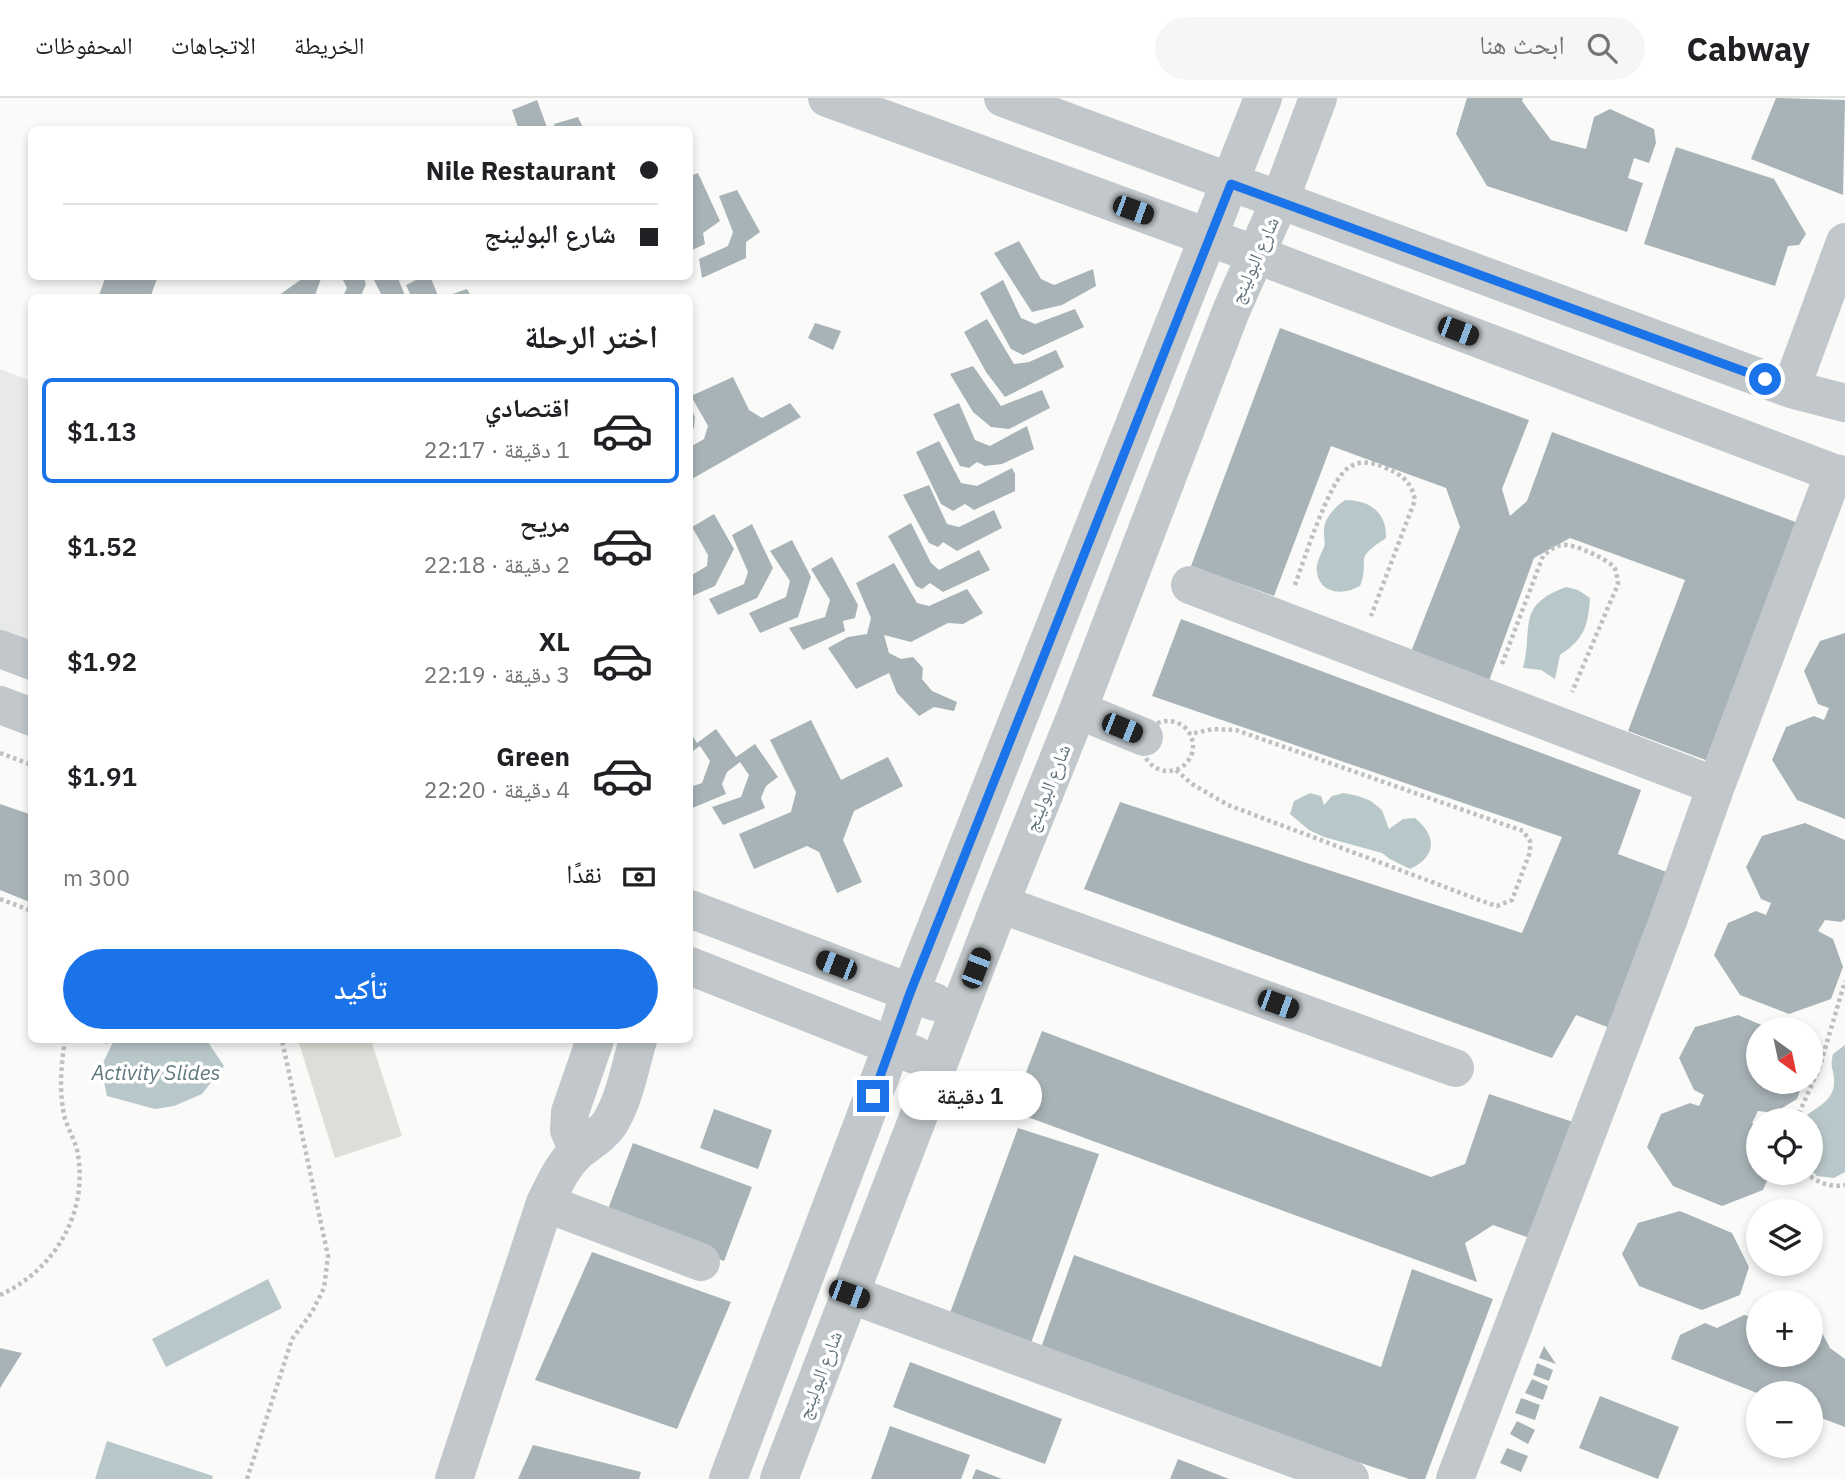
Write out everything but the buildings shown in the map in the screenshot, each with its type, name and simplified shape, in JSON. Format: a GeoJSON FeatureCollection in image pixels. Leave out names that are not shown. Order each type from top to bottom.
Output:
{"type":"FeatureCollection","features":[{"type":"Feature","properties":{"kind":"street"},"geometry":{"type":"LineString","coordinates":[[827,98],[1257,255],[1839,474],[1716,786],[1669,918],[1455,1479]]}},
{"type":"Feature","properties":{"kind":"street"},"geometry":{"type":"LineString","coordinates":[[1003,98],[1791,389],[1845,402]]}},
{"type":"Feature","properties":{"kind":"street"},"geometry":{"type":"LineString","coordinates":[[728,1479],[910,993],[1263,98]]}},
{"type":"Feature","properties":{"kind":"street","name":"شارع البولينج"},"geometry":{"type":"LineString","coordinates":[[779,1479],[1000,904],[1079,710],[1231,311],[1280,200],[1318,98]]}},
{"type":"Feature","properties":{"kind":"street"},"geometry":{"type":"LineString","coordinates":[[1791,389],[1845,242]]}},
{"type":"Feature","properties":{"kind":"street"},"geometry":{"type":"LineString","coordinates":[[1190,585],[1716,786]]}},
{"type":"Feature","properties":{"kind":"street"},"geometry":{"type":"LineString","coordinates":[[0,649],[28,660]]}},
{"type":"Feature","properties":{"kind":"street"},"geometry":{"type":"LineString","coordinates":[[0,705],[28,716]]}},
{"type":"Feature","properties":{"kind":"street"},"geometry":{"type":"LineString","coordinates":[[1079,710],[1144,737]]}},
{"type":"Feature","properties":{"kind":"street"},"geometry":{"type":"LineString","coordinates":[[1000,904],[1455,1068]]}},
{"type":"Feature","properties":{"kind":"street"},"geometry":{"type":"LineString","coordinates":[[693,910],[960,1012]]}},
{"type":"Feature","properties":{"kind":"street"},"geometry":{"type":"LineString","coordinates":[[693,968],[940,1065]]}},
{"type":"Feature","properties":{"kind":"street"},"geometry":{"type":"LineString","coordinates":[[578,1151],[569,1130],[570,1112],[594,1043]]}},
{"type":"Feature","properties":{"kind":"street"},"geometry":{"type":"LineString","coordinates":[[454,1479],[545,1203],[567,1163],[609,1124],[618,1106],[637,1043]]}},
{"type":"Feature","properties":{"kind":"street"},"geometry":{"type":"LineString","coordinates":[[545,1203],[702,1262]]}},
{"type":"Feature","properties":{"kind":"street"},"geometry":{"type":"LineString","coordinates":[[849,1294],[1350,1479]]}},
{"type":"Feature","properties":{"kind":"path"},"geometry":{"type":"LineString","coordinates":[[1281,620],[1337,478],[1356,463],[1372,463],[1402,475],[1412,487],[1415,500],[1358,649]]}},
{"type":"Feature","properties":{"kind":"path"},"geometry":{"type":"LineString","coordinates":[[1489,699],[1543,556],[1562,545],[1573,545],[1613,567],[1618,584],[1558,725]]}},
{"type":"Feature","properties":{"kind":"path"},"geometry":{"type":"LineString","coordinates":[[1176,770],[1192,784],[1228,805],[1490,904],[1497,906],[1512,900],[1530,852],[1530,841],[1523,831],[1236,730],[1213,729],[1190,734]]}},
{"type":"Feature","properties":{"kind":"path"},"geometry":{"type":"LineString","coordinates":[[0,753],[28,764]]}},
{"type":"Feature","properties":{"kind":"path"},"geometry":{"type":"LineString","coordinates":[[0,899],[28,910]]}},
{"type":"Feature","properties":{"kind":"path"},"geometry":{"type":"LineString","coordinates":[[1801,1108],[1820,1066],[1845,981]]}},
{"type":"Feature","properties":{"kind":"path"},"geometry":{"type":"LineString","coordinates":[[0,1295],[12,1290],[44,1266],[67,1233],[79,1195],[78,1155],[64,1115],[60,1073],[65,1043]]}},
{"type":"Feature","properties":{"kind":"path"},"geometry":{"type":"LineString","coordinates":[[247,1479],[292,1339],[312,1312],[324,1288],[328,1256],[283,1043]]}},
{"type":"Feature","properties":{"kind":"path"},"geometry":{"type":"LineString","coordinates":[[1823,1183],[1841,1187],[1845,1185]]}},
{"type":"Feature","properties":{"kind":"shaded area"},"geometry":{"type":"Polygon","coordinates":[[[0,369],[28,380],[28,641],[0,630],[0,369]]]}},
{"type":"Feature","properties":{"kind":"shaded area"},"geometry":{"type":"Polygon","coordinates":[[[299,1043],[372,1043],[402,1136],[335,1158],[299,1043]]]}},
{"type":"Feature","properties":{"kind":"water"},"geometry":{"type":"Polygon","coordinates":[[[1345,500],[1362,502],[1375,509],[1383,521],[1386,538],[1365,556],[1360,586],[1340,592],[1323,586],[1319,580],[1317,566],[1325,545],[1324,526],[1334,509],[1345,500]]]}},
{"type":"Feature","properties":{"kind":"water"},"geometry":{"type":"Polygon","coordinates":[[[1566,587],[1578,590],[1590,598],[1589,608],[1580,638],[1560,655],[1555,679],[1541,670],[1523,668],[1533,610],[1550,594],[1566,587]]]}},
{"type":"Feature","properties":{"kind":"water"},"geometry":{"type":"Polygon","coordinates":[[[1310,793],[1321,796],[1324,805],[1332,796],[1344,793],[1371,801],[1382,810],[1389,829],[1403,819],[1415,818],[1430,839],[1429,852],[1419,864],[1410,869],[1382,853],[1324,837],[1309,830],[1290,814],[1294,801],[1310,793]]]}},
{"type":"Feature","properties":{"kind":"water","name":"Activity Slides"},"geometry":{"type":"Polygon","coordinates":[[[113,1043],[209,1043],[224,1066],[202,1094],[174,1106],[155,1109],[107,1096],[101,1067],[113,1043]]]}},
{"type":"Feature","properties":{"kind":"water"},"geometry":{"type":"Polygon","coordinates":[[[1845,1045],[1845,1172],[1834,1178],[1823,1177],[1823,1108],[1817,1108],[1827,1100],[1833,1089],[1833,1054],[1845,1045]]]}},
{"type":"Feature","properties":{"kind":"water"},"geometry":{"type":"Polygon","coordinates":[[[268,1279],[282,1308],[166,1367],[152,1339],[268,1279]]]}},
{"type":"Feature","properties":{"kind":"water"},"geometry":{"type":"Polygon","coordinates":[[[107,1441],[213,1476],[212,1479],[95,1479],[107,1441]]]}},
{"type":"Feature","properties":{"kind":"route"},"geometry":{"type":"LineString","coordinates":[[873,1096],[910,993],[1231,184],[1765,379]]}}]}
